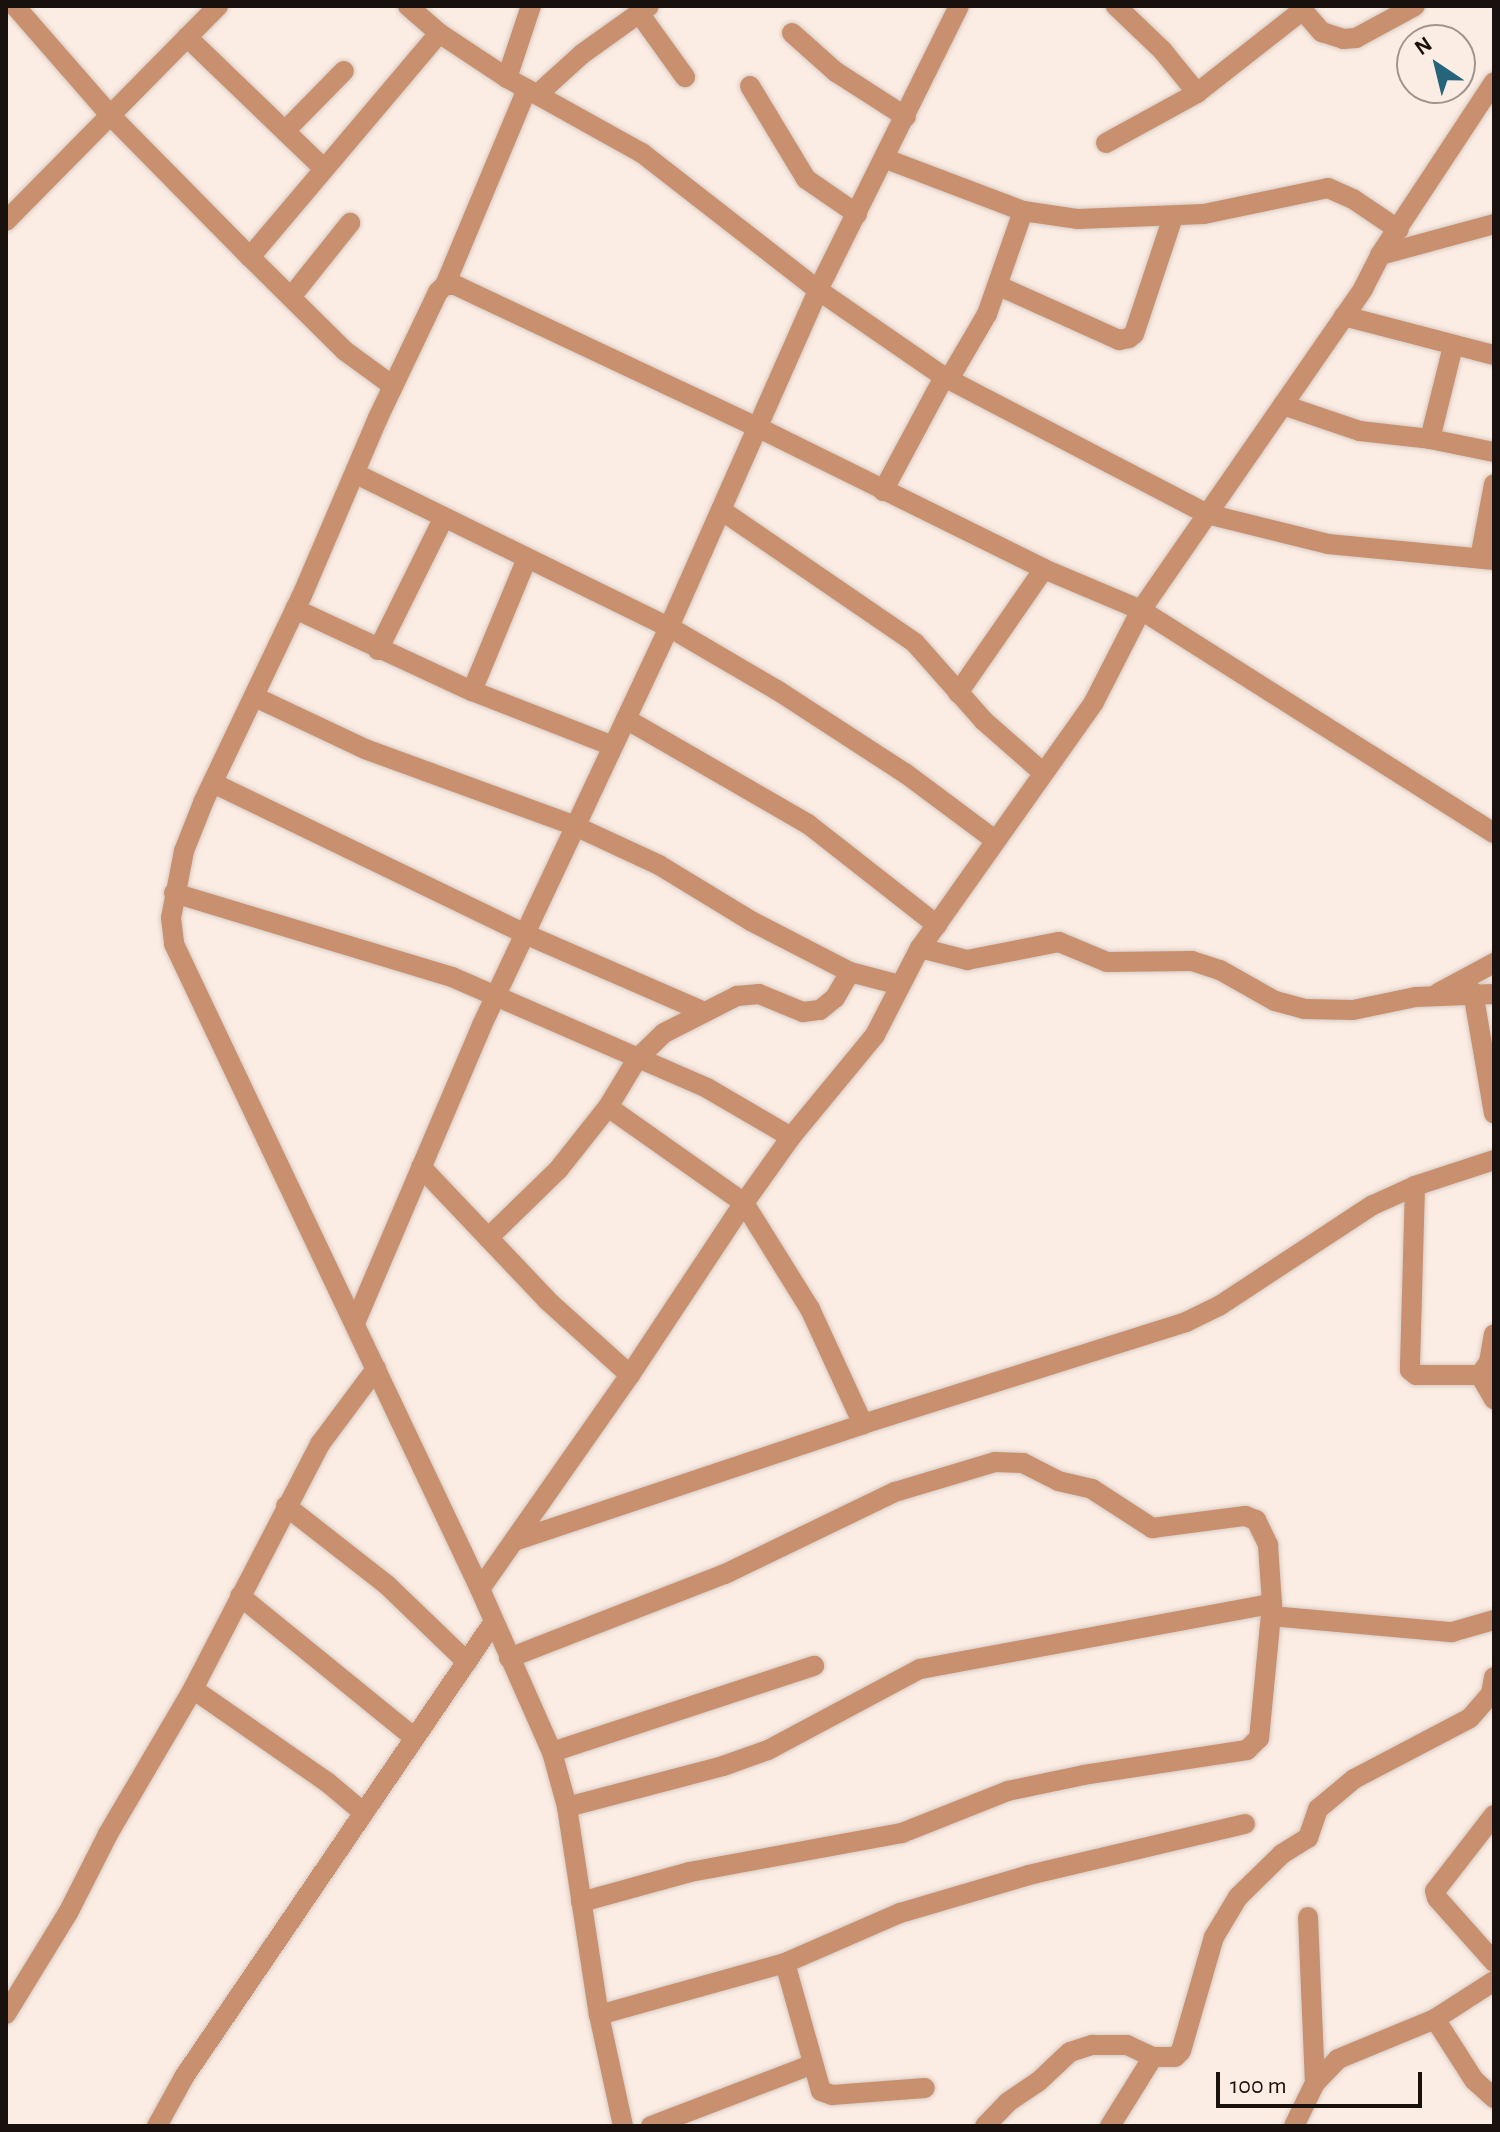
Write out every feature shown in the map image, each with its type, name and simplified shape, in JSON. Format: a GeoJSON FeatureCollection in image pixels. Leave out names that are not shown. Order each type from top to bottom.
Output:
{"type":"FeatureCollection","features":[{"type":"Feature","properties":{"kind":"street"},"geometry":{"type":"LineString","coordinates":[[15,6],[110,115],[250,257],[345,351],[393,386]]}},
{"type":"Feature","properties":{"kind":"street"},"geometry":{"type":"LineString","coordinates":[[6,221],[218,6]]}},
{"type":"Feature","properties":{"kind":"street"},"geometry":{"type":"LineString","coordinates":[[408,6],[439,33],[507,78],[642,153],[818,290],[946,378],[1207,514],[1328,544],[1487,559],[1494,484]]}},
{"type":"Feature","properties":{"kind":"street"},"geometry":{"type":"LineString","coordinates":[[507,78],[531,6]]}},
{"type":"Feature","properties":{"kind":"street"},"geometry":{"type":"LineString","coordinates":[[355,1323],[495,997],[669,627],[818,290],[886,159],[959,6]]}},
{"type":"Feature","properties":{"kind":"street"},"geometry":{"type":"LineString","coordinates":[[1106,143],[1197,93],[1301,8],[1322,32],[1343,39],[1356,38],[1415,6]]}},
{"type":"Feature","properties":{"kind":"street"},"geometry":{"type":"LineString","coordinates":[[623,2126],[599,2015],[567,1807],[552,1752],[480,1589],[174,944],[171,918],[184,851],[213,783],[295,609],[393,386],[438,292],[445,285],[532,91],[644,9],[685,77]]}},
{"type":"Feature","properties":{"kind":"street"},"geometry":{"type":"LineString","coordinates":[[1130,10],[1197,93]]}},
{"type":"Feature","properties":{"kind":"street"},"geometry":{"type":"LineString","coordinates":[[250,257],[439,33]]}},
{"type":"Feature","properties":{"kind":"street"},"geometry":{"type":"LineString","coordinates":[[792,33],[836,72],[906,117]]}},
{"type":"Feature","properties":{"kind":"street"},"geometry":{"type":"LineString","coordinates":[[187,37],[323,168]]}},
{"type":"Feature","properties":{"kind":"street"},"geometry":{"type":"LineString","coordinates":[[285,131],[344,71]]}},
{"type":"Feature","properties":{"kind":"street"},"geometry":{"type":"LineString","coordinates":[[480,1589],[791,1137],[875,1035],[920,948],[1094,702],[1141,610],[1344,316],[1380,255],[1494,82]]}},
{"type":"Feature","properties":{"kind":"street"},"geometry":{"type":"LineString","coordinates":[[750,86],[806,179],[857,214]]}},
{"type":"Feature","properties":{"kind":"street"},"geometry":{"type":"LineString","coordinates":[[886,159],[1023,211],[1113,220],[1173,217],[1328,188],[1353,199],[1399,230]]}},
{"type":"Feature","properties":{"kind":"street"},"geometry":{"type":"LineString","coordinates":[[883,491],[999,286],[1023,211]]}},
{"type":"Feature","properties":{"kind":"street"},"geometry":{"type":"LineString","coordinates":[[999,286],[1119,340],[1129,338],[1134,334],[1173,217]]}},
{"type":"Feature","properties":{"kind":"street"},"geometry":{"type":"LineString","coordinates":[[291,297],[350,223]]}},
{"type":"Feature","properties":{"kind":"street"},"geometry":{"type":"LineString","coordinates":[[1380,255],[1438,242],[1494,224]]}},
{"type":"Feature","properties":{"kind":"street"},"geometry":{"type":"LineString","coordinates":[[445,285],[463,289],[757,427],[1044,569],[1141,610],[1491,826]]}},
{"type":"Feature","properties":{"kind":"street"},"geometry":{"type":"LineString","coordinates":[[1344,316],[1494,355]]}},
{"type":"Feature","properties":{"kind":"street"},"geometry":{"type":"LineString","coordinates":[[1430,439],[1453,346]]}},
{"type":"Feature","properties":{"kind":"street"},"geometry":{"type":"LineString","coordinates":[[1283,405],[1360,431],[1430,439],[1494,452]]}},
{"type":"Feature","properties":{"kind":"street"},"geometry":{"type":"LineString","coordinates":[[356,474],[669,627],[777,690],[905,773],[995,840]]}},
{"type":"Feature","properties":{"kind":"street"},"geometry":{"type":"LineString","coordinates":[[721,510],[902,632],[927,655],[958,693],[1042,772]]}},
{"type":"Feature","properties":{"kind":"street"},"geometry":{"type":"LineString","coordinates":[[378,650],[444,517]]}},
{"type":"Feature","properties":{"kind":"street"},"geometry":{"type":"LineString","coordinates":[[472,691],[527,558]]}},
{"type":"Feature","properties":{"kind":"street"},"geometry":{"type":"LineString","coordinates":[[958,693],[1044,569]]}},
{"type":"Feature","properties":{"kind":"street"},"geometry":{"type":"LineString","coordinates":[[295,609],[472,691],[613,746]]}},
{"type":"Feature","properties":{"kind":"street"},"geometry":{"type":"LineString","coordinates":[[255,697],[365,749],[575,826],[659,865],[760,926],[850,972],[900,985]]}},
{"type":"Feature","properties":{"kind":"street"},"geometry":{"type":"LineString","coordinates":[[626,719],[808,824],[937,925]]}},
{"type":"Feature","properties":{"kind":"street"},"geometry":{"type":"LineString","coordinates":[[213,783],[525,934],[702,1011]]}},
{"type":"Feature","properties":{"kind":"street"},"geometry":{"type":"LineString","coordinates":[[174,893],[388,955],[452,977],[707,1088],[791,1137]]}},
{"type":"Feature","properties":{"kind":"street"},"geometry":{"type":"LineString","coordinates":[[920,948],[967,960],[1059,942],[1107,962],[1192,961],[1220,970],[1275,1001],[1304,1009],[1353,1010],[1435,995],[1494,994]]}},
{"type":"Feature","properties":{"kind":"street"},"geometry":{"type":"LineString","coordinates":[[1435,995],[1494,963]]}},
{"type":"Feature","properties":{"kind":"street"},"geometry":{"type":"LineString","coordinates":[[488,1238],[545,1185],[608,1107],[637,1059],[664,1033],[702,1011],[737,996],[759,994],[803,1012],[820,1010],[835,998],[850,972]]}},
{"type":"Feature","properties":{"kind":"street"},"geometry":{"type":"LineString","coordinates":[[1473,992],[1494,1113]]}},
{"type":"Feature","properties":{"kind":"street"},"geometry":{"type":"LineString","coordinates":[[608,1107],[744,1203],[810,1309],[863,1424]]}},
{"type":"Feature","properties":{"kind":"street"},"geometry":{"type":"LineString","coordinates":[[514,1541],[1205,1314],[1366,1209],[1415,1186],[1494,1160]]}},
{"type":"Feature","properties":{"kind":"street"},"geometry":{"type":"LineString","coordinates":[[421,1167],[547,1300],[630,1375]]}},
{"type":"Feature","properties":{"kind":"street"},"geometry":{"type":"LineString","coordinates":[[1415,1186],[1410,1370],[1416,1375],[1480,1375]]}},
{"type":"Feature","properties":{"kind":"street"},"geometry":{"type":"LineString","coordinates":[[1480,1375],[1489,1362],[1494,1334]]}},
{"type":"Feature","properties":{"kind":"street"},"geometry":{"type":"LineString","coordinates":[[6,2014],[68,1913],[108,1834],[193,1689],[320,1444],[376,1369]]}},
{"type":"Feature","properties":{"kind":"street"},"geometry":{"type":"LineString","coordinates":[[1480,1375],[1494,1399]]}},
{"type":"Feature","properties":{"kind":"street"},"geometry":{"type":"LineString","coordinates":[[509,1658],[725,1574],[895,1492],[995,1462],[1023,1463],[1058,1481],[1092,1489],[1152,1528],[1245,1516],[1256,1520],[1268,1545],[1272,1610],[1259,1738],[1247,1750],[1084,1775],[1008,1791],[902,1833],[690,1872],[581,1902]]}},
{"type":"Feature","properties":{"kind":"street"},"geometry":{"type":"LineString","coordinates":[[286,1506],[387,1585],[467,1662]]}},
{"type":"Feature","properties":{"kind":"street"},"geometry":{"type":"LineString","coordinates":[[240,1596],[415,1738]]}},
{"type":"Feature","properties":{"kind":"street"},"geometry":{"type":"LineString","coordinates":[[567,1807],[723,1766],[768,1750],[920,1669],[1272,1610],[1452,1632],[1494,1620]]}},
{"type":"Feature","properties":{"kind":"street"},"geometry":{"type":"LineString","coordinates":[[157,2126],[184,2077],[493,1623]]}},
{"type":"Feature","properties":{"kind":"street"},"geometry":{"type":"LineString","coordinates":[[552,1752],[682,1706],[814,1666]]}},
{"type":"Feature","properties":{"kind":"street"},"geometry":{"type":"LineString","coordinates":[[985,2126],[1008,2102],[1038,2082],[1070,2052],[1092,2045],[1127,2045],[1153,2057],[1175,2057],[1181,2051],[1214,1937],[1245,1889],[1282,1854],[1308,1838],[1318,1809],[1354,1779],[1470,1718],[1491,1694],[1494,1677]]}},
{"type":"Feature","properties":{"kind":"street"},"geometry":{"type":"LineString","coordinates":[[193,1689],[327,1782],[364,1813]]}},
{"type":"Feature","properties":{"kind":"street"},"geometry":{"type":"LineString","coordinates":[[1494,1815],[1435,1891],[1437,1898],[1494,1962]]}},
{"type":"Feature","properties":{"kind":"street"},"geometry":{"type":"LineString","coordinates":[[599,2015],[785,1963],[900,1913],[1068,1864],[1245,1824]]}},
{"type":"Feature","properties":{"kind":"street"},"geometry":{"type":"LineString","coordinates":[[1308,1917],[1315,2083]]}},
{"type":"Feature","properties":{"kind":"street"},"geometry":{"type":"LineString","coordinates":[[785,1963],[811,2065],[821,2091],[832,2095],[925,2088]]}},
{"type":"Feature","properties":{"kind":"street"},"geometry":{"type":"LineString","coordinates":[[1294,2126],[1315,2083],[1338,2059],[1435,2019],[1494,1981]]}},
{"type":"Feature","properties":{"kind":"street"},"geometry":{"type":"LineString","coordinates":[[1435,2019],[1474,2080],[1494,2098]]}},
{"type":"Feature","properties":{"kind":"street"},"geometry":{"type":"LineString","coordinates":[[1110,2126],[1153,2057]]}},
{"type":"Feature","properties":{"kind":"street"},"geometry":{"type":"LineString","coordinates":[[651,2126],[811,2065]]}}]}
